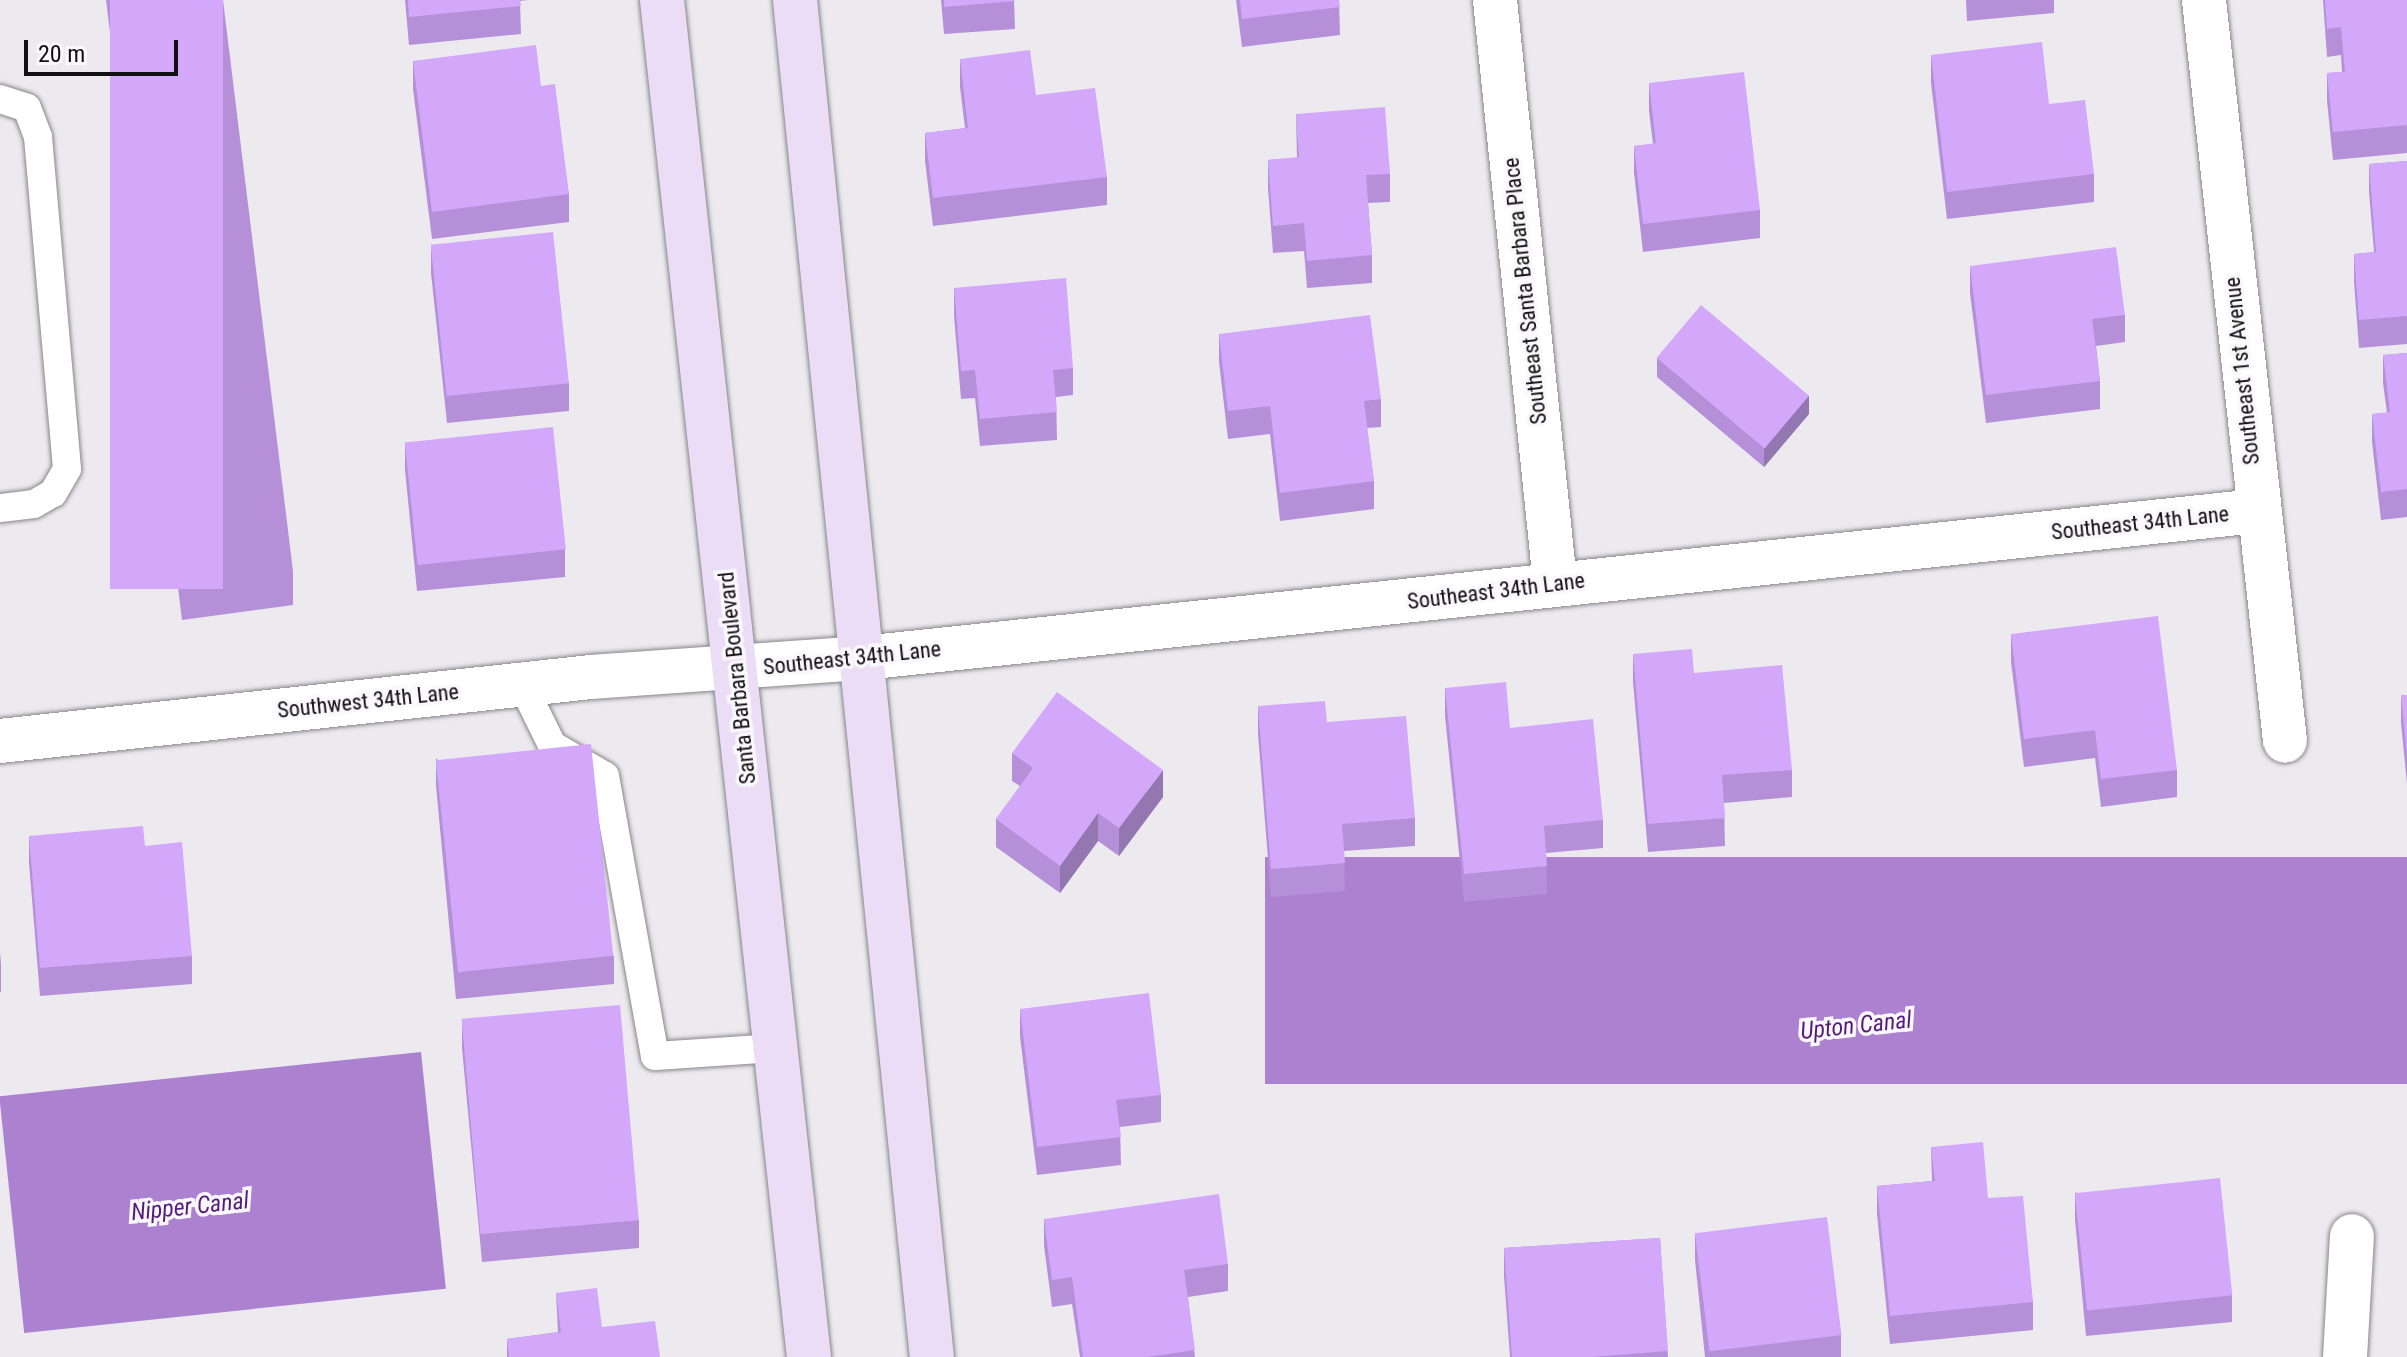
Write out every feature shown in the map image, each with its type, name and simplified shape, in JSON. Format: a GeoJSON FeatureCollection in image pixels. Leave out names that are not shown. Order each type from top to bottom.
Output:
{"type":"FeatureCollection","features":[{"type":"Feature","properties":{"kind":"main road","name":"Santa Barbara Boulevard"},"geometry":{"type":"LineString","coordinates":[[662,0],[809,1357]]}},
{"type":"Feature","properties":{"kind":"main road"},"geometry":{"type":"LineString","coordinates":[[795,0],[932,1357]]}},
{"type":"Feature","properties":{"kind":"street","name":"Southeast Santa Barbara Place"},"geometry":{"type":"LineString","coordinates":[[1495,0],[1555,583]]}},
{"type":"Feature","properties":{"kind":"street","name":"Southeast 1st Avenue"},"geometry":{"type":"LineString","coordinates":[[2204,0],[2256,511],[2285,741]]}},
{"type":"Feature","properties":{"kind":"street","name":"Southeast 34th Lane"},"geometry":{"type":"LineString","coordinates":[[736,670],[2256,511]]}},
{"type":"Feature","properties":{"kind":"street","name":"Southwest 34th Lane"},"geometry":{"type":"LineString","coordinates":[[0,741],[522,684],[736,670]]}},
{"type":"Feature","properties":{"kind":"street"},"geometry":{"type":"LineString","coordinates":[[2345,1357],[2352,1236]]}},
{"type":"Feature","properties":{"kind":"lane"},"geometry":{"type":"LineString","coordinates":[[0,99],[27,108],[38,137],[67,469],[53,493],[34,504],[0,508]]}},
{"type":"Feature","properties":{"kind":"lane"},"geometry":{"type":"LineString","coordinates":[[522,684],[552,745],[605,776],[655,1056],[776,1048]]}},
{"type":"Feature","properties":{"kind":"water","name":"Upton Canal"},"geometry":{"type":"Polygon","coordinates":[[[1265,857],[2407,857],[2407,1084],[1265,1084],[1265,857]]]}},
{"type":"Feature","properties":{"kind":"water","name":"Nipper Canal"},"geometry":{"type":"Polygon","coordinates":[[[421,1052],[446,1289],[24,1333],[0,1096],[421,1052]]]}},
{"type":"Feature","properties":{"kind":"building"},"geometry":{"type":"Polygon","coordinates":[[[110,0],[223,0],[223,589],[110,589],[110,0]]]}},
{"type":"Feature","properties":{"kind":"building"},"geometry":{"type":"Polygon","coordinates":[[[408,0],[520,0],[521,6],[409,17],[408,0]]]}},
{"type":"Feature","properties":{"kind":"building"},"geometry":{"type":"Polygon","coordinates":[[[944,0],[1014,0],[1015,1],[944,7],[944,0]]]}},
{"type":"Feature","properties":{"kind":"building"},"geometry":{"type":"Polygon","coordinates":[[[1240,0],[1339,0],[1340,7],[1242,19],[1240,0]]]}},
{"type":"Feature","properties":{"kind":"building"},"geometry":{"type":"Polygon","coordinates":[[[2325,0],[2407,0],[2407,125],[2333,132],[2327,73],[2345,72],[2341,27],[2327,29],[2325,0]]]}},
{"type":"Feature","properties":{"kind":"building"},"geometry":{"type":"Polygon","coordinates":[[[2042,42],[2049,104],[2085,100],[2094,174],[1947,192],[1931,55],[2042,42]]]}},
{"type":"Feature","properties":{"kind":"building"},"geometry":{"type":"Polygon","coordinates":[[[536,45],[541,86],[555,84],[569,194],[432,212],[413,61],[536,45]]]}},
{"type":"Feature","properties":{"kind":"building"},"geometry":{"type":"Polygon","coordinates":[[[1030,50],[1036,95],[1095,88],[1107,177],[933,198],[925,133],[968,128],[960,59],[1030,50]]]}},
{"type":"Feature","properties":{"kind":"building"},"geometry":{"type":"Polygon","coordinates":[[[1744,72],[1760,210],[1643,224],[1634,146],[1656,143],[1649,83],[1744,72]]]}},
{"type":"Feature","properties":{"kind":"building"},"geometry":{"type":"Polygon","coordinates":[[[1385,107],[1390,174],[1366,175],[1372,255],[1307,261],[1304,223],[1273,226],[1268,160],[1299,157],[1296,114],[1385,107]]]}},
{"type":"Feature","properties":{"kind":"building"},"geometry":{"type":"Polygon","coordinates":[[[2407,161],[2407,316],[2359,320],[2354,254],[2376,252],[2369,164],[2407,161]]]}},
{"type":"Feature","properties":{"kind":"building"},"geometry":{"type":"Polygon","coordinates":[[[553,232],[569,383],[447,396],[431,245],[553,232]]]}},
{"type":"Feature","properties":{"kind":"building"},"geometry":{"type":"Polygon","coordinates":[[[2116,247],[2125,315],[2092,319],[2100,381],[1986,395],[1970,266],[2116,247]]]}},
{"type":"Feature","properties":{"kind":"building"},"geometry":{"type":"Polygon","coordinates":[[[1066,278],[1073,368],[1053,370],[1057,412],[980,419],[975,370],[961,371],[954,288],[1066,278]]]}},
{"type":"Feature","properties":{"kind":"building"},"geometry":{"type":"Polygon","coordinates":[[[1701,305],[1809,396],[1765,448],[1657,358],[1701,305]]]}},
{"type":"Feature","properties":{"kind":"building"},"geometry":{"type":"Polygon","coordinates":[[[1370,315],[1381,399],[1364,401],[1374,481],[1280,493],[1270,406],[1228,411],[1219,334],[1370,315]]]}},
{"type":"Feature","properties":{"kind":"building"},"geometry":{"type":"Polygon","coordinates":[[[2407,353],[2407,489],[2381,492],[2372,414],[2390,412],[2383,355],[2407,353]]]}},
{"type":"Feature","properties":{"kind":"building"},"geometry":{"type":"Polygon","coordinates":[[[553,427],[566,549],[418,565],[405,443],[553,427]]]}},
{"type":"Feature","properties":{"kind":"building"},"geometry":{"type":"Polygon","coordinates":[[[2158,616],[2177,770],[2101,779],[2095,730],[2024,739],[2011,634],[2158,616]]]}},
{"type":"Feature","properties":{"kind":"building"},"geometry":{"type":"Polygon","coordinates":[[[1692,649],[1694,673],[1782,665],[1792,770],[1722,775],[1725,818],[1648,824],[1633,654],[1692,649]]]}},
{"type":"Feature","properties":{"kind":"building"},"geometry":{"type":"Polygon","coordinates":[[[1506,682],[1510,728],[1593,719],[1603,820],[1544,826],[1547,866],[1464,874],[1445,688],[1506,682]]]}},
{"type":"Feature","properties":{"kind":"building"},"geometry":{"type":"Polygon","coordinates":[[[1057,692],[1163,770],[1119,828],[1098,813],[1060,866],[996,819],[1033,768],[1012,753],[1057,692]]]}},
{"type":"Feature","properties":{"kind":"building"},"geometry":{"type":"Polygon","coordinates":[[[2401,695],[2407,695],[2407,756],[2401,695]]]}},
{"type":"Feature","properties":{"kind":"building"},"geometry":{"type":"Polygon","coordinates":[[[1325,701],[1327,722],[1406,716],[1415,818],[1342,824],[1345,863],[1271,869],[1258,706],[1325,701]]]}},
{"type":"Feature","properties":{"kind":"building"},"geometry":{"type":"Polygon","coordinates":[[[591,744],[613,956],[458,972],[436,760],[591,744]]]}},
{"type":"Feature","properties":{"kind":"building"},"geometry":{"type":"Polygon","coordinates":[[[143,826],[145,846],[182,842],[192,956],[40,968],[29,836],[143,826]]]}},
{"type":"Feature","properties":{"kind":"building"},"geometry":{"type":"Polygon","coordinates":[[[1149,993],[1161,1095],[1116,1100],[1121,1137],[1037,1147],[1020,1009],[1149,993]]]}},
{"type":"Feature","properties":{"kind":"building"},"geometry":{"type":"Polygon","coordinates":[[[620,1005],[639,1220],[480,1234],[462,1019],[620,1005]]]}},
{"type":"Feature","properties":{"kind":"building"},"geometry":{"type":"Polygon","coordinates":[[[1983,1142],[1988,1198],[2023,1196],[2033,1302],[1890,1316],[1877,1186],[1935,1181],[1931,1147],[1983,1142]]]}},
{"type":"Feature","properties":{"kind":"building"},"geometry":{"type":"Polygon","coordinates":[[[2220,1178],[2232,1295],[2087,1311],[2075,1193],[2220,1178]]]}},
{"type":"Feature","properties":{"kind":"building"},"geometry":{"type":"Polygon","coordinates":[[[1219,1194],[1228,1264],[1184,1270],[1195,1350],[1147,1357],[1083,1357],[1072,1277],[1052,1280],[1044,1219],[1219,1194]]]}},
{"type":"Feature","properties":{"kind":"building"},"geometry":{"type":"Polygon","coordinates":[[[1827,1217],[1842,1335],[1709,1351],[1695,1233],[1827,1217]]]}},
{"type":"Feature","properties":{"kind":"building"},"geometry":{"type":"Polygon","coordinates":[[[1660,1238],[1668,1351],[1591,1357],[1512,1357],[1504,1248],[1660,1238]]]}},
{"type":"Feature","properties":{"kind":"building"},"geometry":{"type":"Polygon","coordinates":[[[597,1288],[602,1327],[655,1321],[660,1357],[509,1357],[507,1339],[561,1332],[556,1293],[597,1288]]]}}]}
